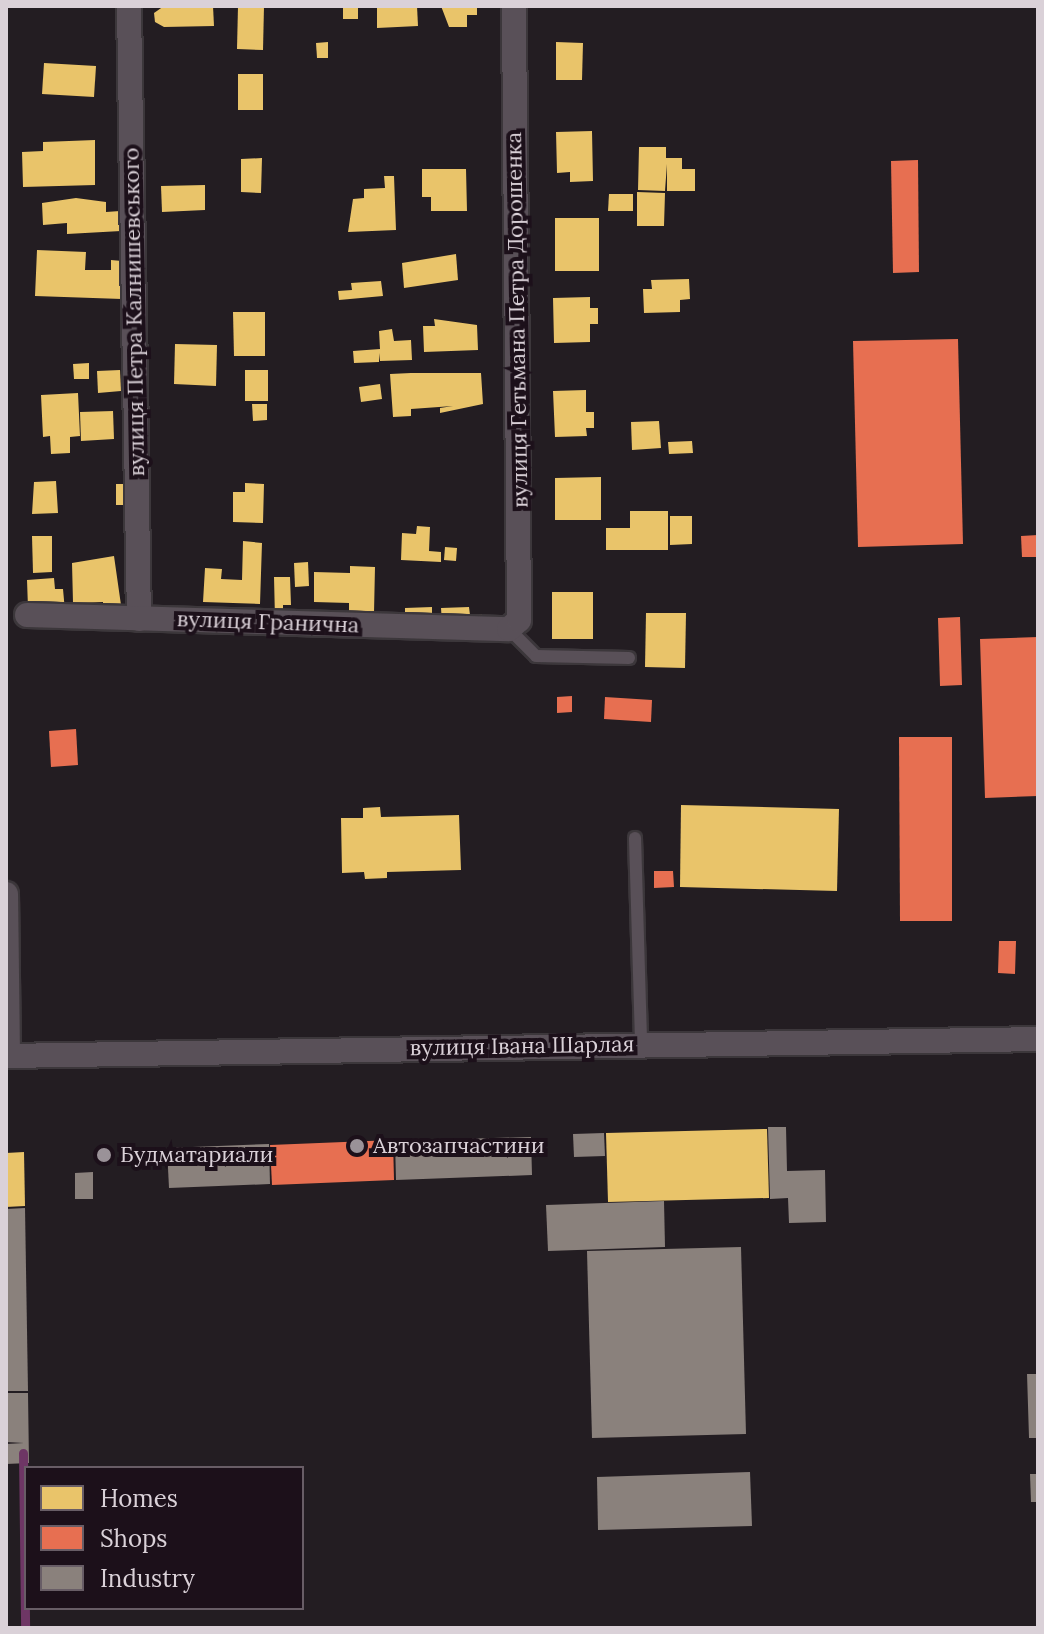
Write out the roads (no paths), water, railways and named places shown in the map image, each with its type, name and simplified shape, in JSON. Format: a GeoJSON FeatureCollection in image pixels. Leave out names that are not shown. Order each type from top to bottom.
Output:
{"type":"FeatureCollection","features":[{"type":"Feature","properties":{"kind":"street","name":"вулиця Петра Калнишевського"},"geometry":{"type":"LineString","coordinates":[[129,6],[139,619]]}},
{"type":"Feature","properties":{"kind":"street","name":"вулиця Гетьмана Петра Дорошенка"},"geometry":{"type":"LineString","coordinates":[[509,629],[519,620],[514,6]]}},
{"type":"Feature","properties":{"kind":"street","name":"вулиця Гранична"},"geometry":{"type":"LineString","coordinates":[[27,615],[509,629]]}},
{"type":"Feature","properties":{"kind":"street"},"geometry":{"type":"LineString","coordinates":[[6,894],[7,1056]]}},
{"type":"Feature","properties":{"kind":"street","name":"вулиця Івана Шарлая"},"geometry":{"type":"LineString","coordinates":[[7,1056],[1038,1039]]}},
{"type":"Feature","properties":{"kind":"lane"},"geometry":{"type":"LineString","coordinates":[[509,629],[536,656],[629,658]]}},
{"type":"Feature","properties":{"kind":"lane"},"geometry":{"type":"LineString","coordinates":[[635,838],[641,1044]]}},
{"type":"Feature","properties":{"kind":"waterway"},"geometry":{"type":"LineString","coordinates":[[23,1453],[24,1540]]}},
{"type":"Feature","properties":{"kind":"waterway"},"geometry":{"type":"LineString","coordinates":[[25,1610],[25,1628]]}},
{"type":"Feature","properties":{"kind":"place","name":"Автозапчастини"},"geometry":{"type":"Point","coordinates":[357,1146]}},
{"type":"Feature","properties":{"kind":"place","name":"Будматариали"},"geometry":{"type":"Point","coordinates":[104,1155]}}]}
